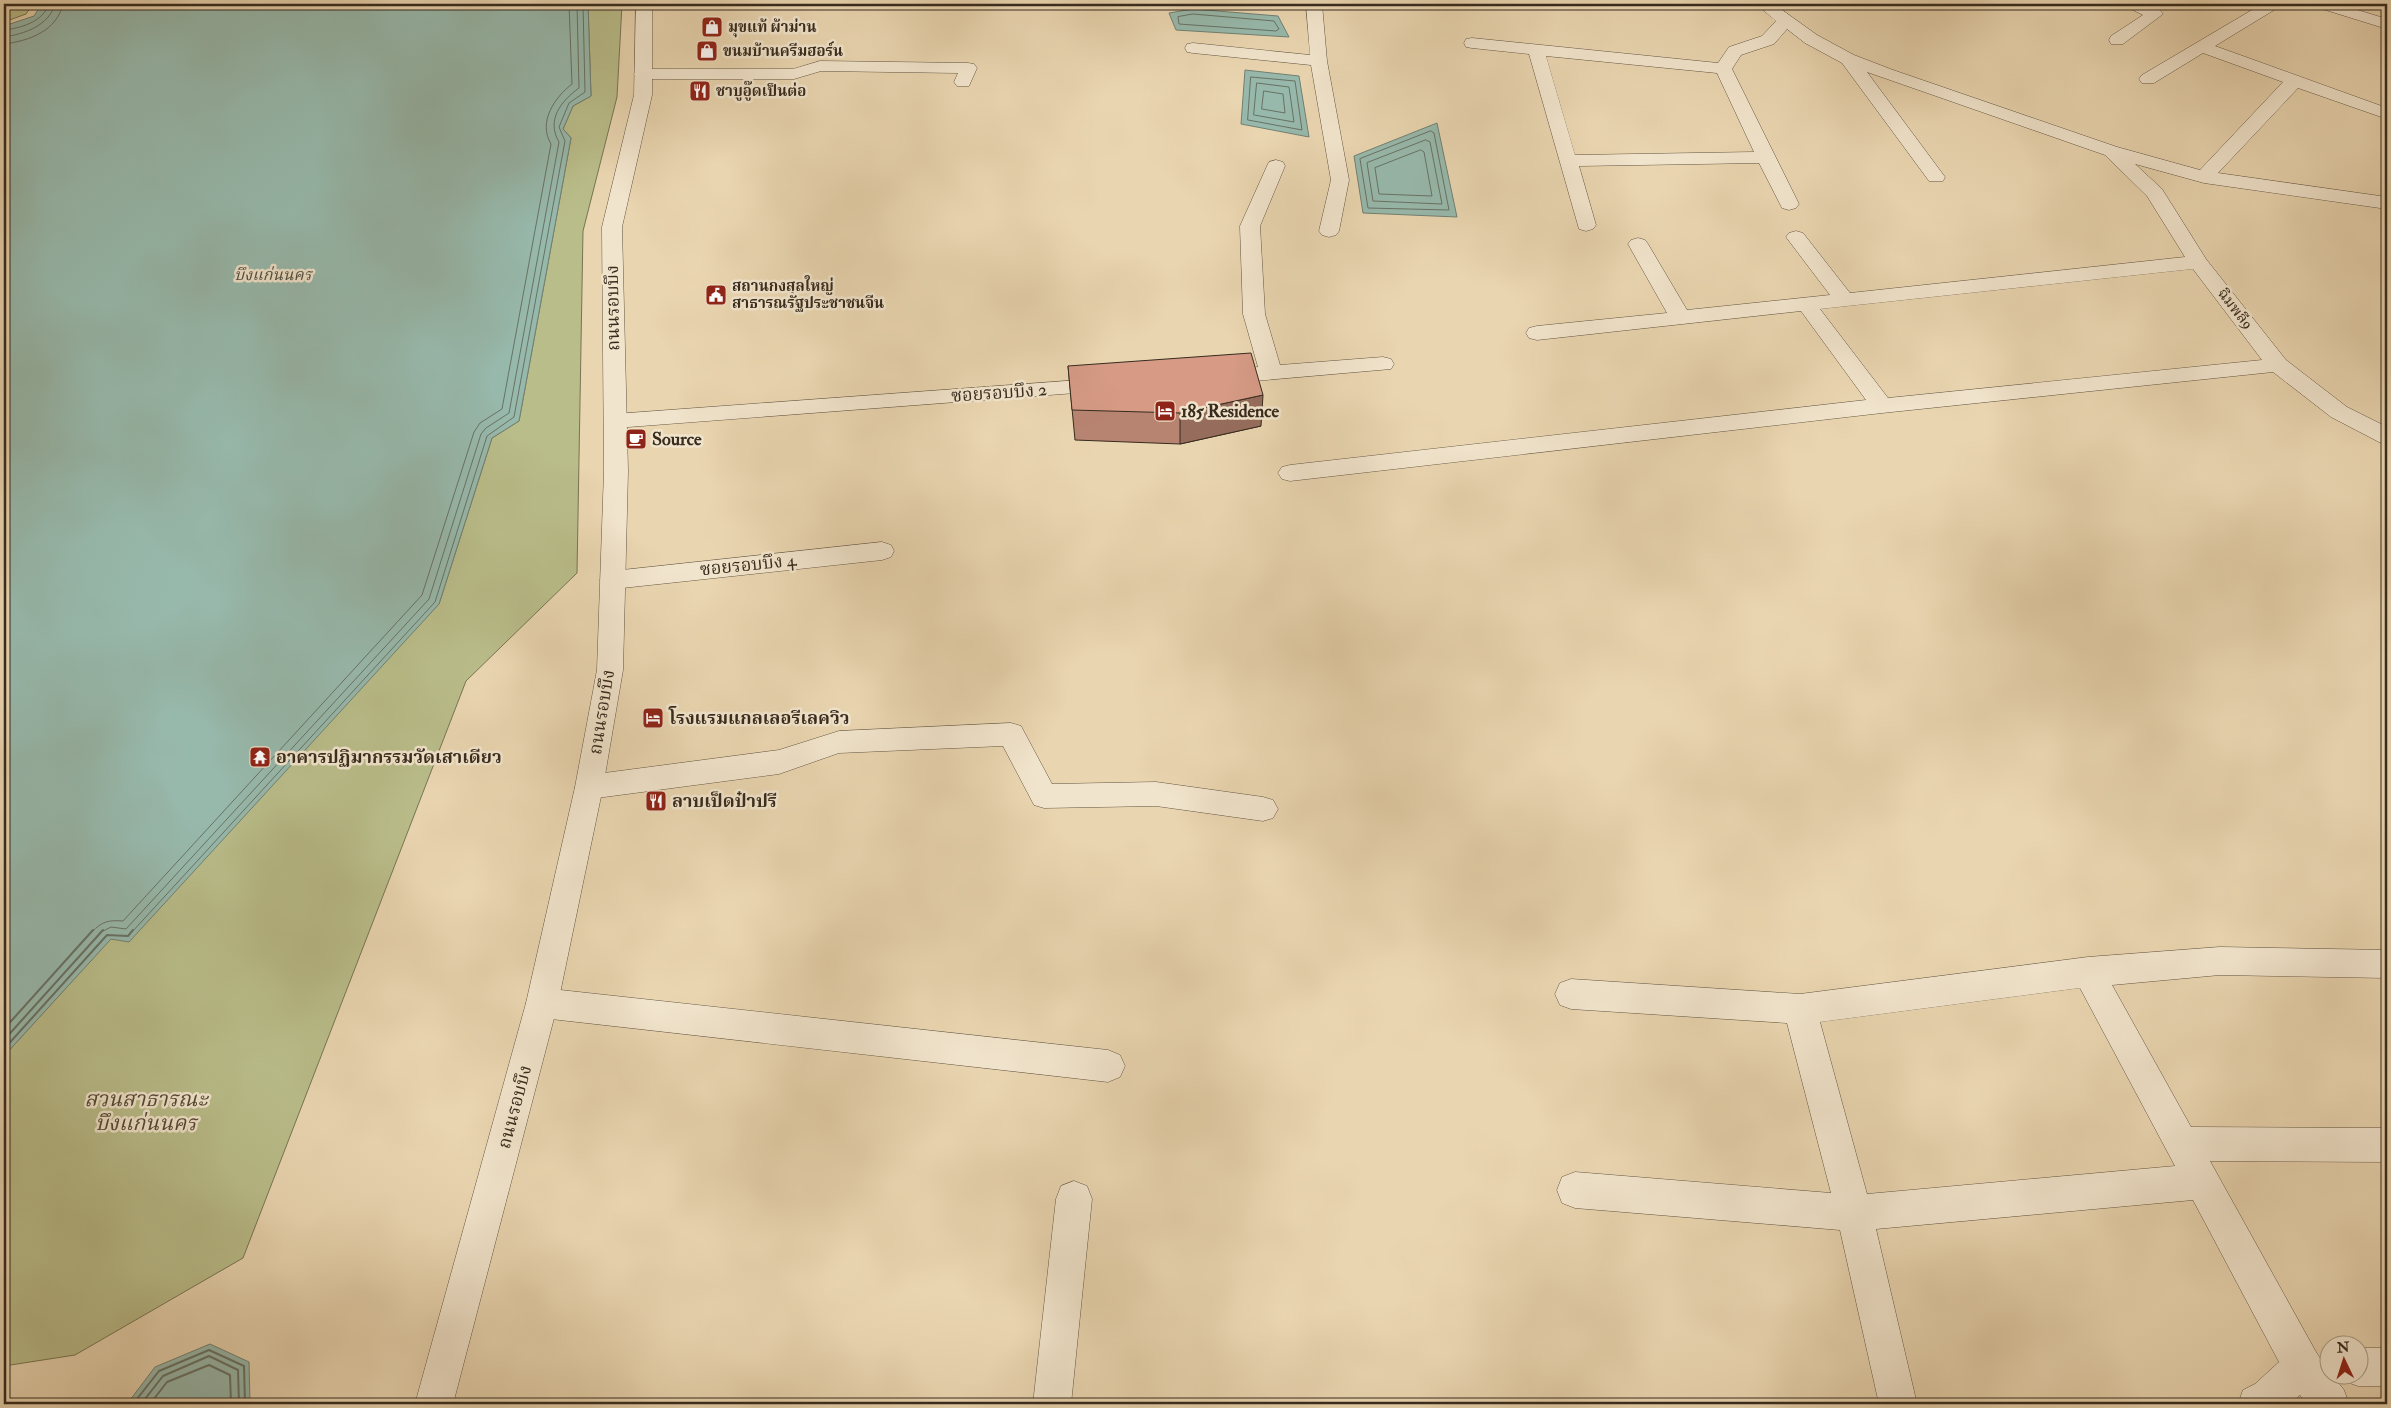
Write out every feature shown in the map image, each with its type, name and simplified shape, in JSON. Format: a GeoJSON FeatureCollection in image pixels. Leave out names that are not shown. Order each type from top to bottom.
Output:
{"type":"FeatureCollection","features":[{"type":"Feature","properties":{"kind":"street","name":"ถนนรอบบึง"},"geometry":{"type":"LineString","coordinates":[[434,1404],[542,1003],[590,787],[610,670],[615,421],[612,227],[643,95],[644,4]]}},
{"type":"Feature","properties":{"kind":"street"},"geometry":{"type":"LineString","coordinates":[[1314,4],[1319,61],[1340,180],[1329,230]]}},
{"type":"Feature","properties":{"kind":"street"},"geometry":{"type":"LineString","coordinates":[[1764,4],[1811,39],[1848,59],[2110,151],[2204,177],[2387,203]]}},
{"type":"Feature","properties":{"kind":"street"},"geometry":{"type":"LineString","coordinates":[[2117,40],[2156,14],[2133,4]]}},
{"type":"Feature","properties":{"kind":"street"},"geometry":{"type":"LineString","coordinates":[[2148,79],[2273,4]]}},
{"type":"Feature","properties":{"kind":"street"},"geometry":{"type":"LineString","coordinates":[[2322,4],[2387,24]]}},
{"type":"Feature","properties":{"kind":"street"},"geometry":{"type":"LineString","coordinates":[[1723,69],[1735,51],[1768,40],[1786,19]]}},
{"type":"Feature","properties":{"kind":"street"},"geometry":{"type":"LineString","coordinates":[[1472,43],[1723,69]]}},
{"type":"Feature","properties":{"kind":"street"},"geometry":{"type":"LineString","coordinates":[[2202,47],[2387,114]]}},
{"type":"Feature","properties":{"kind":"street"},"geometry":{"type":"LineString","coordinates":[[1193,48],[1319,61]]}},
{"type":"Feature","properties":{"kind":"street"},"geometry":{"type":"LineString","coordinates":[[1536,49],[1586,225]]}},
{"type":"Feature","properties":{"kind":"street"},"geometry":{"type":"LineString","coordinates":[[1848,59],[1936,177]]}},
{"type":"Feature","properties":{"kind":"street"},"geometry":{"type":"LineString","coordinates":[[643,74],[794,74],[820,66],[968,68],[963,82]]}},
{"type":"Feature","properties":{"kind":"street"},"geometry":{"type":"LineString","coordinates":[[1723,69],[1789,204]]}},
{"type":"Feature","properties":{"kind":"street"},"geometry":{"type":"LineString","coordinates":[[2204,177],[2295,80]]}},
{"type":"Feature","properties":{"kind":"street","name":"ฉิมพลี9"},"geometry":{"type":"LineString","coordinates":[[2110,151],[2155,193],[2198,262],[2278,365],[2339,412],[2387,437]]}},
{"type":"Feature","properties":{"kind":"street"},"geometry":{"type":"LineString","coordinates":[[1568,161],[1766,157]]}},
{"type":"Feature","properties":{"kind":"street"},"geometry":{"type":"LineString","coordinates":[[1271,373],[1254,314],[1250,226],[1276,166]]}},
{"type":"Feature","properties":{"kind":"street"},"geometry":{"type":"LineString","coordinates":[[1796,237],[1845,300]]}},
{"type":"Feature","properties":{"kind":"street"},"geometry":{"type":"LineString","coordinates":[[1638,244],[1681,318]]}},
{"type":"Feature","properties":{"kind":"street"},"geometry":{"type":"LineString","coordinates":[[1537,333],[2198,262]]}},
{"type":"Feature","properties":{"kind":"street"},"geometry":{"type":"LineString","coordinates":[[1806,304],[1882,406]]}},
{"type":"Feature","properties":{"kind":"street"},"geometry":{"type":"LineString","coordinates":[[1201,378],[1383,364]]}},
{"type":"Feature","properties":{"kind":"street"},"geometry":{"type":"LineString","coordinates":[[1290,473],[1882,406],[2278,365]]}},
{"type":"Feature","properties":{"kind":"street","name":"ซอยรอบบึง 2"},"geometry":{"type":"LineString","coordinates":[[615,421],[1132,383]]}},
{"type":"Feature","properties":{"kind":"street","name":"ซอยรอบบึง 4"},"geometry":{"type":"LineString","coordinates":[[613,580],[882,551]]}},
{"type":"Feature","properties":{"kind":"street"},"geometry":{"type":"LineString","coordinates":[[590,787],[779,762],[840,742],[1010,734],[1044,796],[1156,794],[1263,809]]}},
{"type":"Feature","properties":{"kind":"street"},"geometry":{"type":"LineString","coordinates":[[1571,994],[1800,1008],[2088,972],[2220,961],[2387,964]]}},
{"type":"Feature","properties":{"kind":"street"},"geometry":{"type":"LineString","coordinates":[[2088,972],[2202,1181],[2315,1366],[2330,1404]]}},
{"type":"Feature","properties":{"kind":"street"},"geometry":{"type":"LineString","coordinates":[[542,1003],[1108,1066]]}},
{"type":"Feature","properties":{"kind":"street"},"geometry":{"type":"LineString","coordinates":[[1800,1008],[1854,1214],[1898,1404]]}},
{"type":"Feature","properties":{"kind":"street"},"geometry":{"type":"LineString","coordinates":[[2182,1144],[2387,1145]]}},
{"type":"Feature","properties":{"kind":"street"},"geometry":{"type":"LineString","coordinates":[[1575,1190],[1854,1214],[2202,1181]]}},
{"type":"Feature","properties":{"kind":"street"},"geometry":{"type":"LineString","coordinates":[[1052,1404],[1074,1199]]}},
{"type":"Feature","properties":{"kind":"street"},"geometry":{"type":"LineString","coordinates":[[2257,1404],[2269,1398],[2315,1366]]}},
{"type":"Feature","properties":{"kind":"street"},"geometry":{"type":"LineString","coordinates":[[2368,1367],[2387,1367]]}},
{"type":"Feature","properties":{"kind":"green space"},"geometry":{"type":"Polygon","coordinates":[[[4,4],[37,4],[30,8],[26,14],[4,22],[4,4]]]}},
{"type":"Feature","properties":{"kind":"green space","name":"สวนสาธารณะ บึงแก่นนคร"},"geometry":{"type":"Polygon","coordinates":[[[588,4],[622,4],[617,97],[583,231],[577,573],[466,681],[243,1258],[75,1355],[4,1366],[4,1056],[111,938],[439,604],[492,438],[519,421],[571,138],[563,129],[573,106],[591,96],[588,4]]]}},
{"type":"Feature","properties":{"kind":"water","name":"บึงแก่นนคร"},"geometry":{"type":"Polygon","coordinates":[[[48,4],[588,4],[591,96],[573,106],[563,129],[571,138],[519,421],[492,438],[439,604],[129,942],[111,939],[4,1056],[4,26],[34,16],[39,8],[48,4]]]}},
{"type":"Feature","properties":{"kind":"water"},"geometry":{"type":"Polygon","coordinates":[[[1193,9],[1278,16],[1289,37],[1176,30],[1169,13],[1193,9]]]}},
{"type":"Feature","properties":{"kind":"water"},"geometry":{"type":"Polygon","coordinates":[[[1245,70],[1299,76],[1309,137],[1241,124],[1245,70]]]}},
{"type":"Feature","properties":{"kind":"water"},"geometry":{"type":"Polygon","coordinates":[[[1437,123],[1457,217],[1363,213],[1354,156],[1437,123]]]}},
{"type":"Feature","properties":{"kind":"water"},"geometry":{"type":"Polygon","coordinates":[[[210,1344],[249,1362],[250,1404],[127,1404],[155,1367],[210,1344]]]}},
{"type":"Feature","properties":{"kind":"building"},"geometry":{"type":"Polygon","coordinates":[[[1251,353],[1263,395],[1180,413],[1072,410],[1068,366],[1251,353]]]}},
{"type":"Feature","properties":{"kind":"place","name":"มุขแท้ ผ้าม่าน"},"geometry":{"type":"Point","coordinates":[712,27]}},
{"type":"Feature","properties":{"kind":"place","name":"ขนมบ้านครีมฮอร์น"},"geometry":{"type":"Point","coordinates":[707,51]}},
{"type":"Feature","properties":{"kind":"place","name":"ชาบูอู๊ดเป็นต่อ"},"geometry":{"type":"Point","coordinates":[700,91]}},
{"type":"Feature","properties":{"kind":"place","name":"สถานกงสุลใหญ่ สาธารณรัฐประชาชนจีน"},"geometry":{"type":"Point","coordinates":[716,295]}},
{"type":"Feature","properties":{"kind":"place","name":"185 Residence"},"geometry":{"type":"Point","coordinates":[1165,411]}},
{"type":"Feature","properties":{"kind":"place","name":"Source"},"geometry":{"type":"Point","coordinates":[636,439]}},
{"type":"Feature","properties":{"kind":"place","name":"โรงแรมแกลเลอรีเลควิว"},"geometry":{"type":"Point","coordinates":[653,718]}},
{"type":"Feature","properties":{"kind":"place","name":"อาคารปฏิมากรรมวัดเสาเดียว"},"geometry":{"type":"Point","coordinates":[260,757]}},
{"type":"Feature","properties":{"kind":"place","name":"ลาบเป็ดป๋าปรี"},"geometry":{"type":"Point","coordinates":[656,801]}}]}
